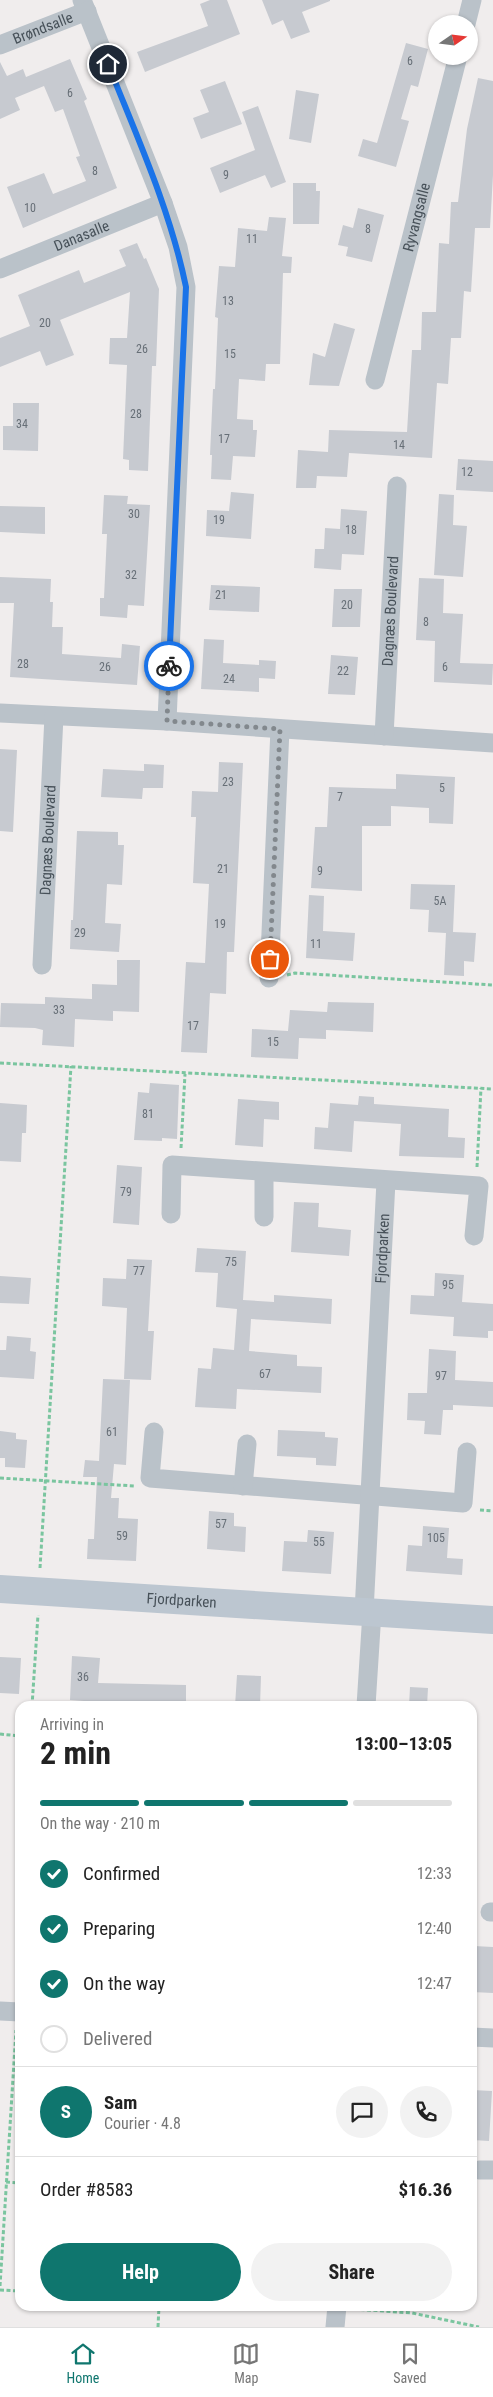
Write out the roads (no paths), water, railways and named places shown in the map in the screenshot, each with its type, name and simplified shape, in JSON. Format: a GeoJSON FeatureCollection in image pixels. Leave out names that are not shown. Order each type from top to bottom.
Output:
{"type":"FeatureCollection","features":[{"type":"Feature","properties":{"kind":"street"},"geometry":{"type":"LineString","coordinates":[[468,15],[472,0]]}},
{"type":"Feature","properties":{"kind":"street"},"geometry":{"type":"LineString","coordinates":[[84,6],[163,204],[178,247],[186,287],[167,721]]}},
{"type":"Feature","properties":{"kind":"street","name":"Brøndsalle"},"geometry":{"type":"LineString","coordinates":[[0,45],[84,6]]}},
{"type":"Feature","properties":{"kind":"street","name":"Ryvangsalle"},"geometry":{"type":"LineString","coordinates":[[375,380],[456,65]]}},
{"type":"Feature","properties":{"kind":"street","name":"Danasalle"},"geometry":{"type":"LineString","coordinates":[[0,269],[163,204]]}},
{"type":"Feature","properties":{"kind":"street","name":"Dagnæs Boulevard"},"geometry":{"type":"LineString","coordinates":[[384,736],[397,486]]}},
{"type":"Feature","properties":{"kind":"street"},"geometry":{"type":"LineString","coordinates":[[0,713],[167,721],[493,743]]}},
{"type":"Feature","properties":{"kind":"street","name":"Dagnæs Boulevard"},"geometry":{"type":"LineString","coordinates":[[42,965],[54,716]]}},
{"type":"Feature","properties":{"kind":"street"},"geometry":{"type":"LineString","coordinates":[[269,978],[280,729]]}},
{"type":"Feature","properties":{"kind":"street"},"geometry":{"type":"LineString","coordinates":[[171,1214],[172,1165],[264,1173],[479,1186],[474,1236]]}},
{"type":"Feature","properties":{"kind":"street"},"geometry":{"type":"LineString","coordinates":[[264,1173],[264,1217]]}},
{"type":"Feature","properties":{"kind":"street","name":"Fjordparken"},"geometry":{"type":"LineString","coordinates":[[366,1701],[369,1496],[386,1181]]}},
{"type":"Feature","properties":{"kind":"street"},"geometry":{"type":"LineString","coordinates":[[154,1432],[150,1478],[464,1503],[467,1452]]}},
{"type":"Feature","properties":{"kind":"street"},"geometry":{"type":"LineString","coordinates":[[243,1486],[247,1444]]}},
{"type":"Feature","properties":{"kind":"street","name":"Fjordparken"},"geometry":{"type":"LineString","coordinates":[[0,1589],[493,1620]]}},
{"type":"Feature","properties":{"kind":"street"},"geometry":{"type":"LineString","coordinates":[[477,2036],[493,2038]]}}]}
